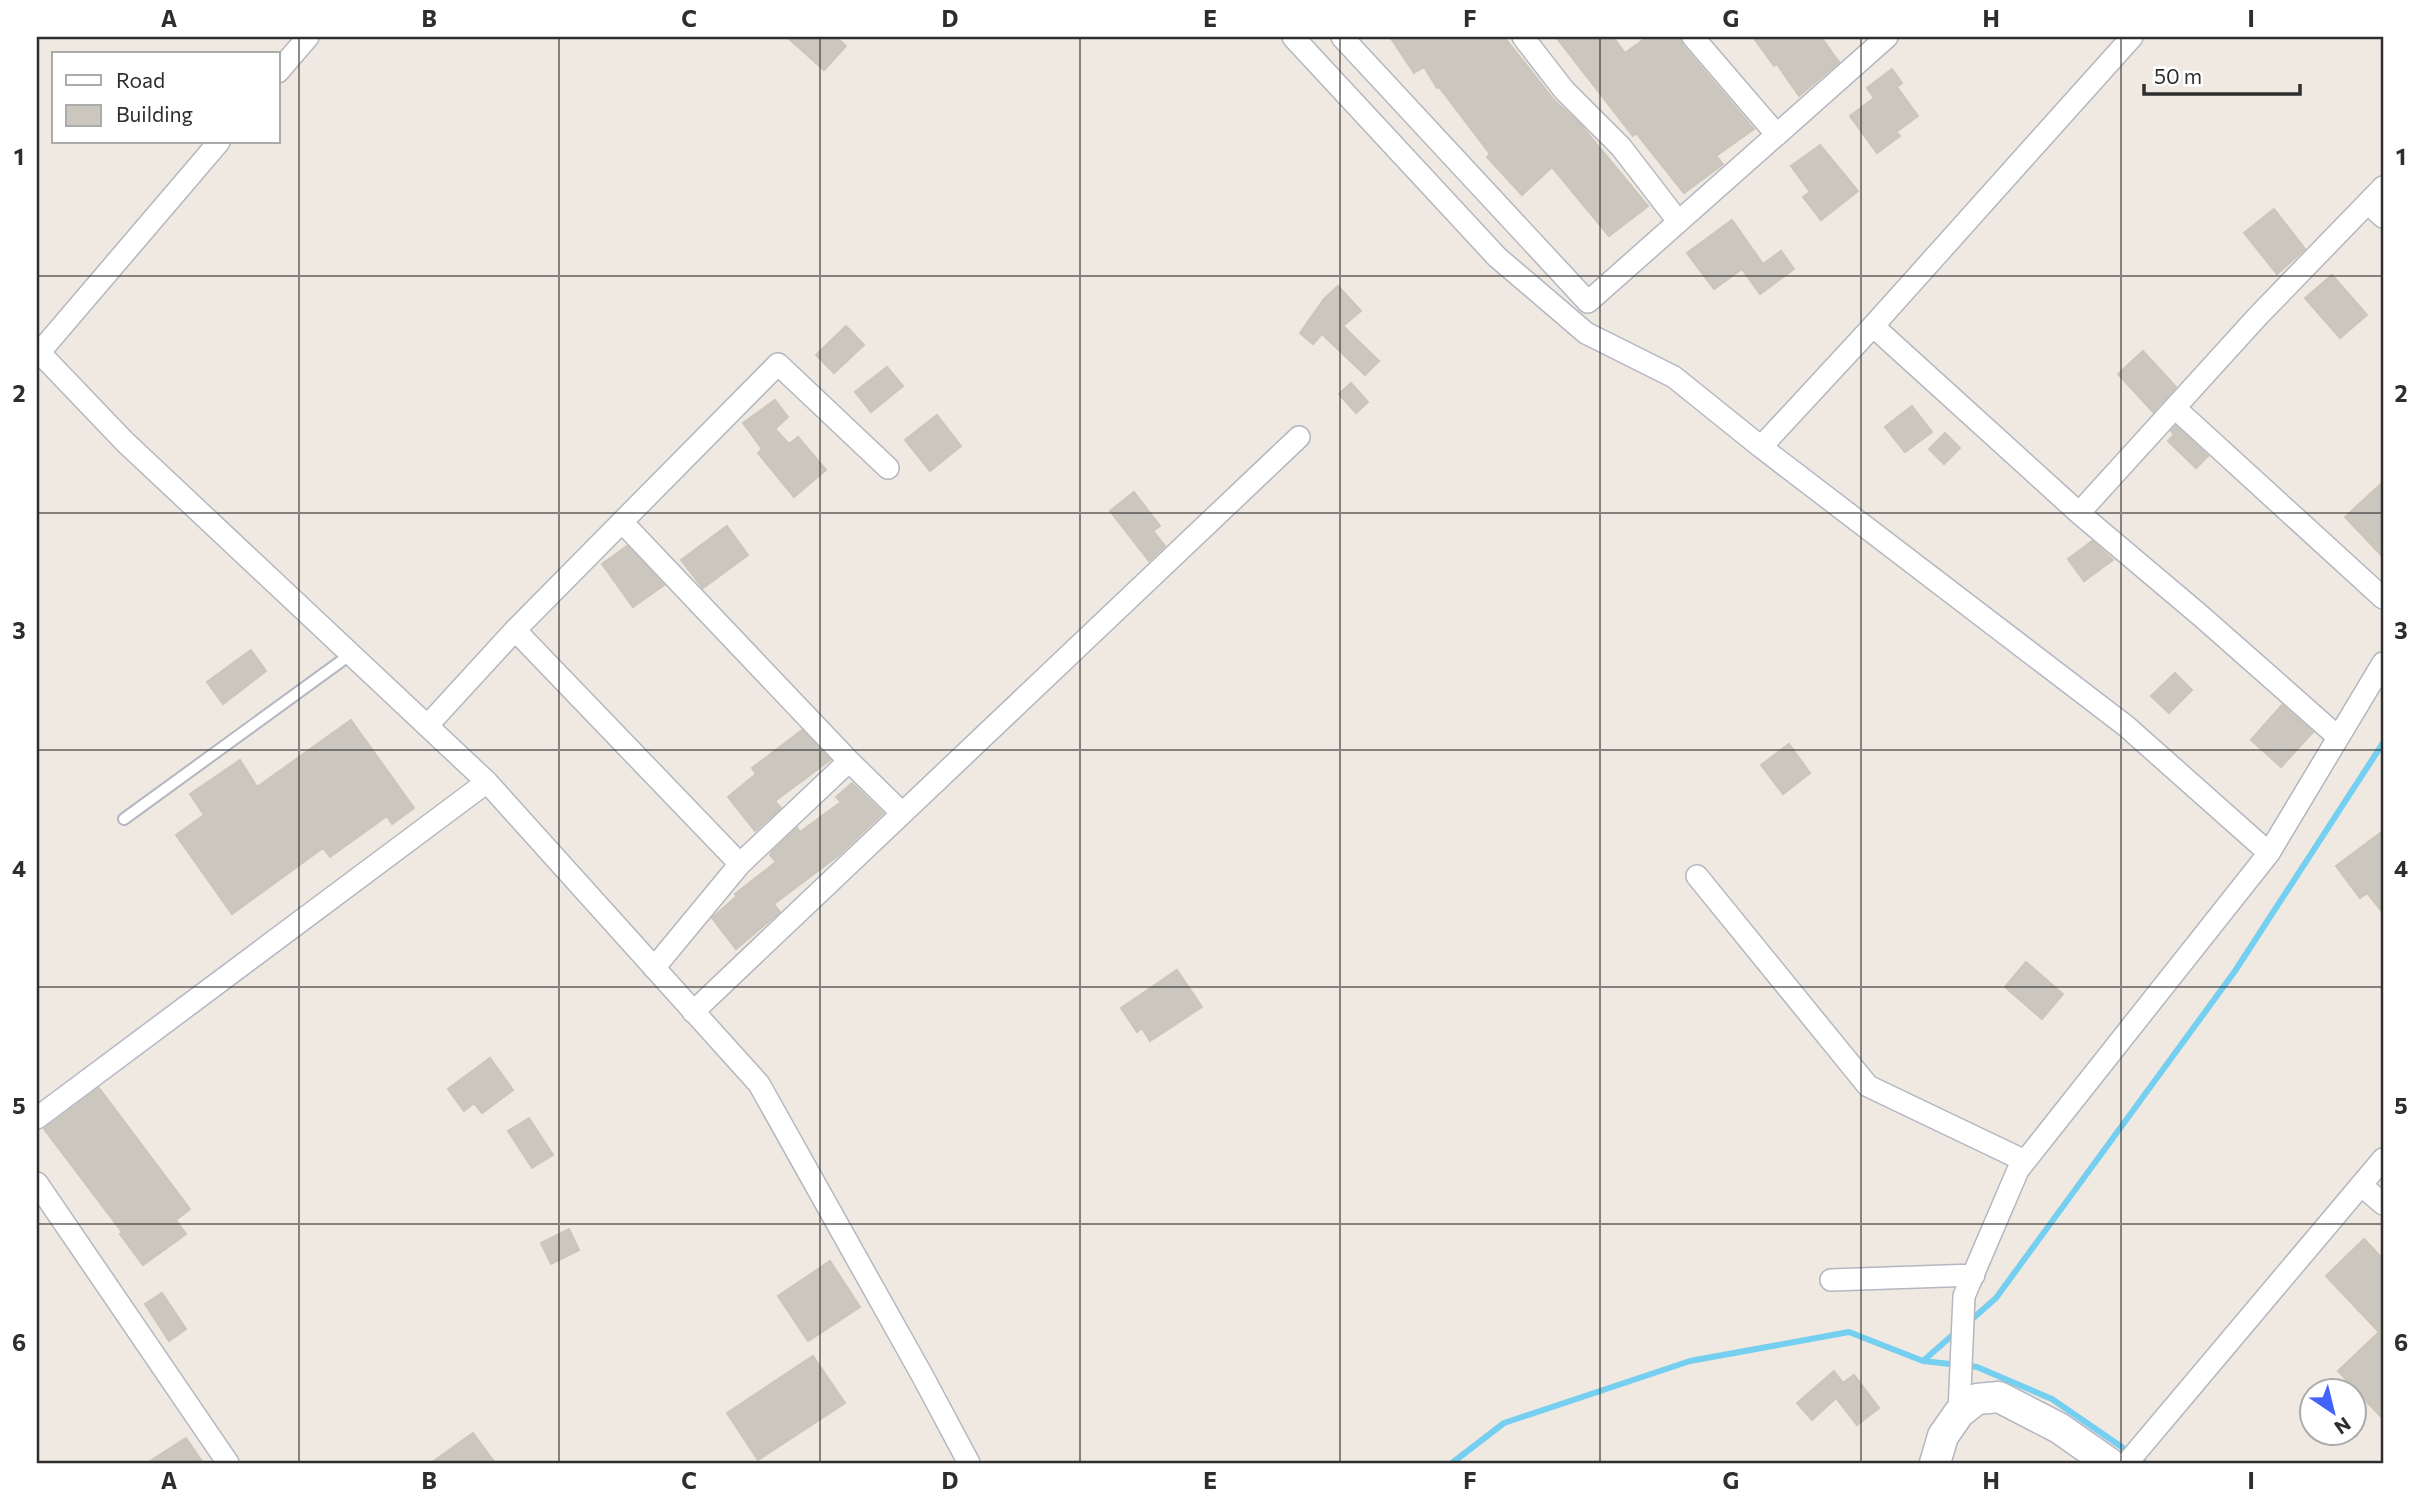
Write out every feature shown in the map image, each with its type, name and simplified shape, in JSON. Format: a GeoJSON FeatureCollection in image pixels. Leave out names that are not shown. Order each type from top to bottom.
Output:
{"type":"FeatureCollection","features":[{"type":"Feature","properties":{"kind":"main road"},"geometry":{"type":"LineString","coordinates":[[1935,1463],[1943,1436],[1959,1400],[1999,1397],[2059,1429],[2109,1463]]}},
{"type":"Feature","properties":{"kind":"street"},"geometry":{"type":"LineString","coordinates":[[280,70],[308,37]]}},
{"type":"Feature","properties":{"kind":"street"},"geometry":{"type":"LineString","coordinates":[[1293,37],[1497,257],[1586,333],[1674,377],[1761,447],[2126,726],[2269,853]]}},
{"type":"Feature","properties":{"kind":"street"},"geometry":{"type":"LineString","coordinates":[[1342,37],[1588,302],[1887,37]]}},
{"type":"Feature","properties":{"kind":"street"},"geometry":{"type":"LineString","coordinates":[[1522,37],[1564,90],[1621,147],[1678,221]]}},
{"type":"Feature","properties":{"kind":"street"},"geometry":{"type":"LineString","coordinates":[[1693,37],[1777,135]]}},
{"type":"Feature","properties":{"kind":"street"},"geometry":{"type":"LineString","coordinates":[[1761,447],[2132,37]]}},
{"type":"Feature","properties":{"kind":"street"},"geometry":{"type":"LineString","coordinates":[[217,144],[38,352],[125,442],[487,782],[759,1084],[969,1463]]}},
{"type":"Feature","properties":{"kind":"street"},"geometry":{"type":"LineString","coordinates":[[2079,513],[2258,316],[2375,210],[2383,187]]}},
{"type":"Feature","properties":{"kind":"street"},"geometry":{"type":"LineString","coordinates":[[1873,326],[2079,513],[2339,737]]}},
{"type":"Feature","properties":{"kind":"street"},"geometry":{"type":"LineString","coordinates":[[428,726],[515,630],[778,364],[888,468]]}},
{"type":"Feature","properties":{"kind":"street"},"geometry":{"type":"LineString","coordinates":[[2175,408],[2383,598]]}},
{"type":"Feature","properties":{"kind":"street"},"geometry":{"type":"LineString","coordinates":[[693,1012],[1299,437]]}},
{"type":"Feature","properties":{"kind":"street"},"geometry":{"type":"LineString","coordinates":[[622,523],[902,813]]}},
{"type":"Feature","properties":{"kind":"street"},"geometry":{"type":"LineString","coordinates":[[515,630],[740,864]]}},
{"type":"Feature","properties":{"kind":"street"},"geometry":{"type":"LineString","coordinates":[[1959,1400],[1964,1296],[2018,1170],[2269,853],[2383,663]]}},
{"type":"Feature","properties":{"kind":"street"},"geometry":{"type":"LineString","coordinates":[[654,968],[740,864],[849,761]]}},
{"type":"Feature","properties":{"kind":"street"},"geometry":{"type":"LineString","coordinates":[[37,1118],[487,782]]}},
{"type":"Feature","properties":{"kind":"street"},"geometry":{"type":"LineString","coordinates":[[1697,876],[1868,1086],[2025,1161]]}},
{"type":"Feature","properties":{"kind":"street"},"geometry":{"type":"LineString","coordinates":[[2131,1458],[2383,1159]]}},
{"type":"Feature","properties":{"kind":"street"},"geometry":{"type":"LineString","coordinates":[[37,1183],[228,1463]]}},
{"type":"Feature","properties":{"kind":"street"},"geometry":{"type":"LineString","coordinates":[[2361,1185],[2383,1204]]}},
{"type":"Feature","properties":{"kind":"street"},"geometry":{"type":"LineString","coordinates":[[1831,1280],[1974,1275]]}},
{"type":"Feature","properties":{"kind":"lane"},"geometry":{"type":"LineString","coordinates":[[124,819],[351,654]]}},
{"type":"Feature","properties":{"kind":"building"},"geometry":{"type":"Polygon","coordinates":[[[787,37],[836,37],[846,46],[824,70],[787,37]]]}},
{"type":"Feature","properties":{"kind":"building"},"geometry":{"type":"Polygon","coordinates":[[[1390,37],[1504,37],[1554,100],[1580,124],[1648,206],[1609,236],[1552,167],[1522,195],[1487,157],[1490,154],[1439,87],[1437,88],[1424,67],[1414,73],[1390,37]]]}},
{"type":"Feature","properties":{"kind":"building"},"geometry":{"type":"Polygon","coordinates":[[[1556,37],[1613,37],[1625,53],[1647,37],[1680,37],[1683,46],[1754,129],[1716,156],[1723,164],[1684,193],[1636,133],[1633,136],[1556,37]]]}},
{"type":"Feature","properties":{"kind":"building"},"geometry":{"type":"Polygon","coordinates":[[[1753,37],[1821,37],[1839,62],[1799,96],[1777,64],[1774,66],[1753,37]]]}},
{"type":"Feature","properties":{"kind":"building"},"geometry":{"type":"Polygon","coordinates":[[[1892,69],[1902,83],[1897,87],[1918,116],[1896,132],[1900,136],[1877,153],[1850,116],[1874,98],[1867,88],[1892,69]]]}},
{"type":"Feature","properties":{"kind":"building"},"geometry":{"type":"Polygon","coordinates":[[[1820,145],[1858,191],[1821,220],[1803,197],[1810,192],[1791,166],[1820,145]]]}},
{"type":"Feature","properties":{"kind":"building"},"geometry":{"type":"Polygon","coordinates":[[[2274,209],[2305,249],[2277,274],[2244,233],[2274,209]]]}},
{"type":"Feature","properties":{"kind":"building"},"geometry":{"type":"Polygon","coordinates":[[[1732,220],[1763,264],[1781,251],[1794,269],[1760,294],[1742,269],[1714,289],[1687,253],[1732,220]]]}},
{"type":"Feature","properties":{"kind":"building"},"geometry":{"type":"Polygon","coordinates":[[[2332,275],[2367,315],[2340,338],[2305,298],[2332,275]]]}},
{"type":"Feature","properties":{"kind":"building"},"geometry":{"type":"Polygon","coordinates":[[[1338,286],[1361,311],[1343,326],[1379,361],[1365,375],[1322,334],[1313,344],[1300,333],[1324,299],[1338,286]]]}},
{"type":"Feature","properties":{"kind":"building"},"geometry":{"type":"Polygon","coordinates":[[[846,326],[864,345],[834,373],[816,355],[846,326]]]}},
{"type":"Feature","properties":{"kind":"building"},"geometry":{"type":"Polygon","coordinates":[[[2143,351],[2176,387],[2153,412],[2118,374],[2143,351]]]}},
{"type":"Feature","properties":{"kind":"building"},"geometry":{"type":"Polygon","coordinates":[[[887,367],[903,386],[871,412],[855,392],[887,367]]]}},
{"type":"Feature","properties":{"kind":"building"},"geometry":{"type":"Polygon","coordinates":[[[1351,383],[1368,402],[1356,413],[1339,394],[1351,383]]]}},
{"type":"Feature","properties":{"kind":"building"},"geometry":{"type":"Polygon","coordinates":[[[775,400],[788,417],[775,429],[789,444],[798,437],[826,470],[794,497],[758,453],[762,449],[743,423],[775,400]]]}},
{"type":"Feature","properties":{"kind":"building"},"geometry":{"type":"Polygon","coordinates":[[[1912,406],[1932,432],[1905,452],[1885,427],[1912,406]]]}},
{"type":"Feature","properties":{"kind":"building"},"geometry":{"type":"Polygon","coordinates":[[[937,415],[961,446],[930,471],[905,440],[937,415]]]}},
{"type":"Feature","properties":{"kind":"building"},"geometry":{"type":"Polygon","coordinates":[[[2176,426],[2208,456],[2196,468],[2168,441],[2174,435],[2171,431],[2176,426]]]}},
{"type":"Feature","properties":{"kind":"building"},"geometry":{"type":"Polygon","coordinates":[[[1945,433],[1960,448],[1944,464],[1929,449],[1945,433]]]}},
{"type":"Feature","properties":{"kind":"building"},"geometry":{"type":"Polygon","coordinates":[[[2383,482],[2383,557],[2345,517],[2383,482]]]}},
{"type":"Feature","properties":{"kind":"building"},"geometry":{"type":"Polygon","coordinates":[[[1134,492],[1160,526],[1153,531],[1165,546],[1149,561],[1110,511],[1134,492]]]}},
{"type":"Feature","properties":{"kind":"building"},"geometry":{"type":"Polygon","coordinates":[[[727,526],[748,555],[703,588],[681,560],[727,526]]]}},
{"type":"Feature","properties":{"kind":"building"},"geometry":{"type":"Polygon","coordinates":[[[2092,541],[2113,560],[2084,581],[2068,559],[2092,541]]]}},
{"type":"Feature","properties":{"kind":"building"},"geometry":{"type":"Polygon","coordinates":[[[627,546],[664,585],[633,607],[602,564],[627,546]]]}},
{"type":"Feature","properties":{"kind":"building"},"geometry":{"type":"Polygon","coordinates":[[[251,650],[266,671],[223,704],[207,682],[251,650]]]}},
{"type":"Feature","properties":{"kind":"building"},"geometry":{"type":"Polygon","coordinates":[[[2175,673],[2192,690],[2169,713],[2151,696],[2175,673]]]}},
{"type":"Feature","properties":{"kind":"building"},"geometry":{"type":"Polygon","coordinates":[[[2282,705],[2313,732],[2281,767],[2251,740],[2282,705]]]}},
{"type":"Feature","properties":{"kind":"building"},"geometry":{"type":"Polygon","coordinates":[[[351,720],[414,808],[392,824],[387,816],[330,857],[323,848],[232,914],[176,835],[204,815],[190,794],[240,760],[257,787],[351,720]]]}},
{"type":"Feature","properties":{"kind":"building"},"geometry":{"type":"Polygon","coordinates":[[[802,730],[830,760],[775,801],[781,808],[755,831],[728,797],[756,774],[752,768],[802,730]]]}},
{"type":"Feature","properties":{"kind":"building"},"geometry":{"type":"Polygon","coordinates":[[[1789,744],[1810,773],[1783,794],[1761,765],[1789,744]]]}},
{"type":"Feature","properties":{"kind":"building"},"geometry":{"type":"Polygon","coordinates":[[[852,783],[883,813],[839,855],[774,904],[780,912],[736,949],[712,918],[737,896],[735,894],[776,862],[770,855],[797,828],[800,832],[841,802],[836,797],[852,783]]]}},
{"type":"Feature","properties":{"kind":"building"},"geometry":{"type":"Polygon","coordinates":[[[2383,831],[2383,913],[2367,893],[2360,898],[2336,866],[2383,831]]]}},
{"type":"Feature","properties":{"kind":"building"},"geometry":{"type":"Polygon","coordinates":[[[2026,962],[2063,994],[2042,1019],[2005,987],[2026,962]]]}},
{"type":"Feature","properties":{"kind":"building"},"geometry":{"type":"Polygon","coordinates":[[[1177,970],[1202,1007],[1150,1041],[1142,1028],[1137,1032],[1121,1008],[1177,970]]]}},
{"type":"Feature","properties":{"kind":"building"},"geometry":{"type":"Polygon","coordinates":[[[490,1058],[513,1090],[482,1113],[474,1103],[464,1111],[448,1089],[490,1058]]]}},
{"type":"Feature","properties":{"kind":"building"},"geometry":{"type":"Polygon","coordinates":[[[99,1088],[190,1209],[176,1220],[186,1234],[143,1265],[120,1234],[122,1232],[44,1129],[99,1088]]]}},
{"type":"Feature","properties":{"kind":"building"},"geometry":{"type":"Polygon","coordinates":[[[529,1118],[553,1155],[532,1168],[508,1131],[529,1118]]]}},
{"type":"Feature","properties":{"kind":"building"},"geometry":{"type":"Polygon","coordinates":[[[569,1229],[579,1250],[551,1264],[541,1243],[569,1229]]]}},
{"type":"Feature","properties":{"kind":"building"},"geometry":{"type":"Polygon","coordinates":[[[2364,1239],[2383,1259],[2383,1419],[2368,1403],[2368,1378],[2345,1378],[2338,1371],[2379,1332],[2326,1276],[2364,1239]]]}},
{"type":"Feature","properties":{"kind":"building"},"geometry":{"type":"Polygon","coordinates":[[[830,1261],[860,1307],[808,1341],[778,1296],[830,1261]]]}},
{"type":"Feature","properties":{"kind":"building"},"geometry":{"type":"Polygon","coordinates":[[[162,1293],[186,1329],[169,1341],[145,1304],[162,1293]]]}},
{"type":"Feature","properties":{"kind":"building"},"geometry":{"type":"Polygon","coordinates":[[[813,1356],[845,1403],[758,1460],[727,1413],[813,1356]]]}},
{"type":"Feature","properties":{"kind":"building"},"geometry":{"type":"Polygon","coordinates":[[[1834,1371],[1843,1383],[1854,1375],[1879,1408],[1857,1425],[1836,1398],[1812,1420],[1797,1403],[1834,1371]]]}},
{"type":"Feature","properties":{"kind":"building"},"geometry":{"type":"Polygon","coordinates":[[[473,1433],[495,1463],[431,1463],[473,1433]]]}},
{"type":"Feature","properties":{"kind":"building"},"geometry":{"type":"Polygon","coordinates":[[[186,1438],[203,1463],[147,1463],[186,1438]]]}},
{"type":"Feature","properties":{"kind":"waterway"},"geometry":{"type":"LineString","coordinates":[[1970,1321],[1996,1298],[2235,971],[2383,743]]}},
{"type":"Feature","properties":{"kind":"waterway"},"geometry":{"type":"LineString","coordinates":[[1452,1463],[1504,1423],[1690,1361],[1849,1332],[1923,1361],[1956,1332]]}},
{"type":"Feature","properties":{"kind":"waterway"},"geometry":{"type":"LineString","coordinates":[[1923,1361],[1977,1367],[2052,1399],[2145,1463]]}}]}
